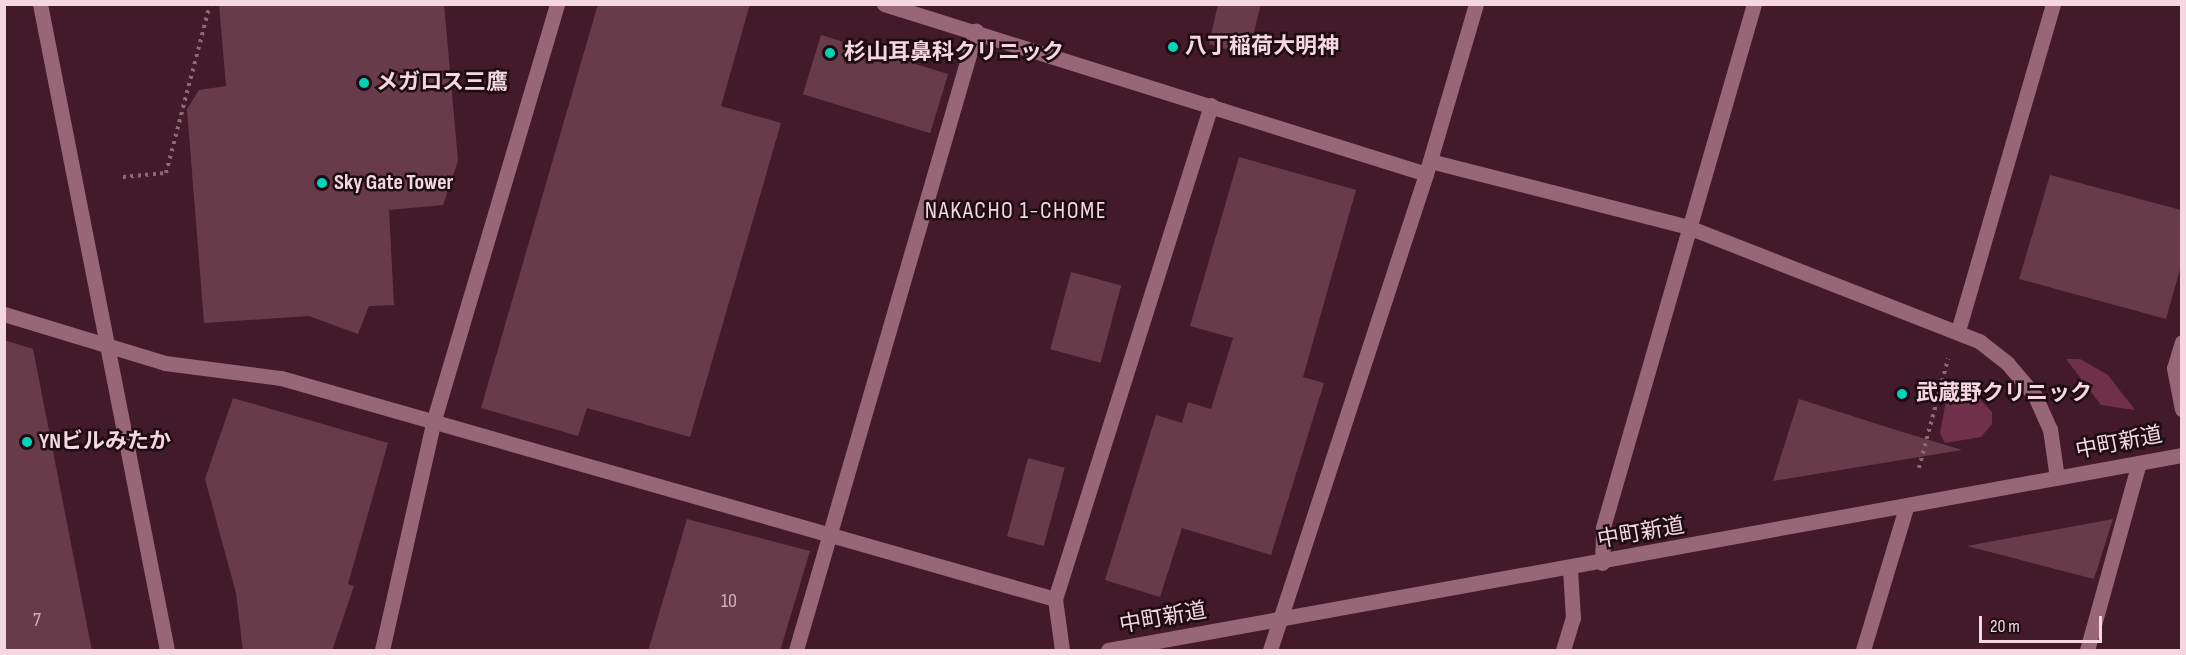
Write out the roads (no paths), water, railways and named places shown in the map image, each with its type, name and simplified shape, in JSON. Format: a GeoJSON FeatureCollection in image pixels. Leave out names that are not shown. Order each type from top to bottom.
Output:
{"type":"FeatureCollection","features":[{"type":"Feature","properties":{"kind":"street"},"geometry":{"type":"LineString","coordinates":[[40,4],[167,651]]}},
{"type":"Feature","properties":{"kind":"street"},"geometry":{"type":"LineString","coordinates":[[382,651],[433,423],[557,4]]}},
{"type":"Feature","properties":{"kind":"street"},"geometry":{"type":"LineString","coordinates":[[884,4],[1211,105],[1428,168],[1688,227],[1958,331],[2008,364],[2036,396],[2050,429],[2057,478]]}},
{"type":"Feature","properties":{"kind":"street"},"geometry":{"type":"LineString","coordinates":[[1270,651],[1428,168],[1476,4]]}},
{"type":"Feature","properties":{"kind":"street"},"geometry":{"type":"LineString","coordinates":[[1602,563],[1603,527],[1754,4]]}},
{"type":"Feature","properties":{"kind":"street"},"geometry":{"type":"LineString","coordinates":[[1958,331],[2053,4]]}},
{"type":"Feature","properties":{"kind":"street"},"geometry":{"type":"LineString","coordinates":[[796,651],[976,31]]}},
{"type":"Feature","properties":{"kind":"street"},"geometry":{"type":"LineString","coordinates":[[1062,651],[1055,599],[1211,105]]}},
{"type":"Feature","properties":{"kind":"street"},"geometry":{"type":"LineString","coordinates":[[4,315],[108,348],[165,363],[281,378],[433,423],[829,532],[1055,599]]}},
{"type":"Feature","properties":{"kind":"street"},"geometry":{"type":"LineString","coordinates":[[2181,342],[2174,368],[2181,409]]}},
{"type":"Feature","properties":{"kind":"street","name":"中町新道"},"geometry":{"type":"LineString","coordinates":[[1108,651],[1281,622],[1906,508],[2181,455]]}},
{"type":"Feature","properties":{"kind":"street"},"geometry":{"type":"LineString","coordinates":[[2087,651],[2139,463]]}},
{"type":"Feature","properties":{"kind":"street"},"geometry":{"type":"LineString","coordinates":[[1863,651],[1906,508]]}},
{"type":"Feature","properties":{"kind":"street"},"geometry":{"type":"LineString","coordinates":[[1563,651],[1573,618],[1570,568]]}},
{"type":"Feature","properties":{"kind":"place","name":"八丁稲荷大明神"},"geometry":{"type":"Point","coordinates":[1173,47]}},
{"type":"Feature","properties":{"kind":"place","name":"杉山耳鼻科クリニック"},"geometry":{"type":"Point","coordinates":[830,53]}},
{"type":"Feature","properties":{"kind":"place","name":"メガロス三鷹"},"geometry":{"type":"Point","coordinates":[364,83]}},
{"type":"Feature","properties":{"kind":"place","name":"Sky Gate Tower"},"geometry":{"type":"Point","coordinates":[322,183]}},
{"type":"Feature","properties":{"kind":"place","name":"武蔵野クリニック"},"geometry":{"type":"Point","coordinates":[1902,394]}},
{"type":"Feature","properties":{"kind":"place","name":"YNビルみたか"},"geometry":{"type":"Point","coordinates":[27,442]}},
{"type":"Feature","properties":{"kind":"district","name":"NAKACHO 1-CHOME"},"geometry":{"type":"Point","coordinates":[1016,211]}}]}
